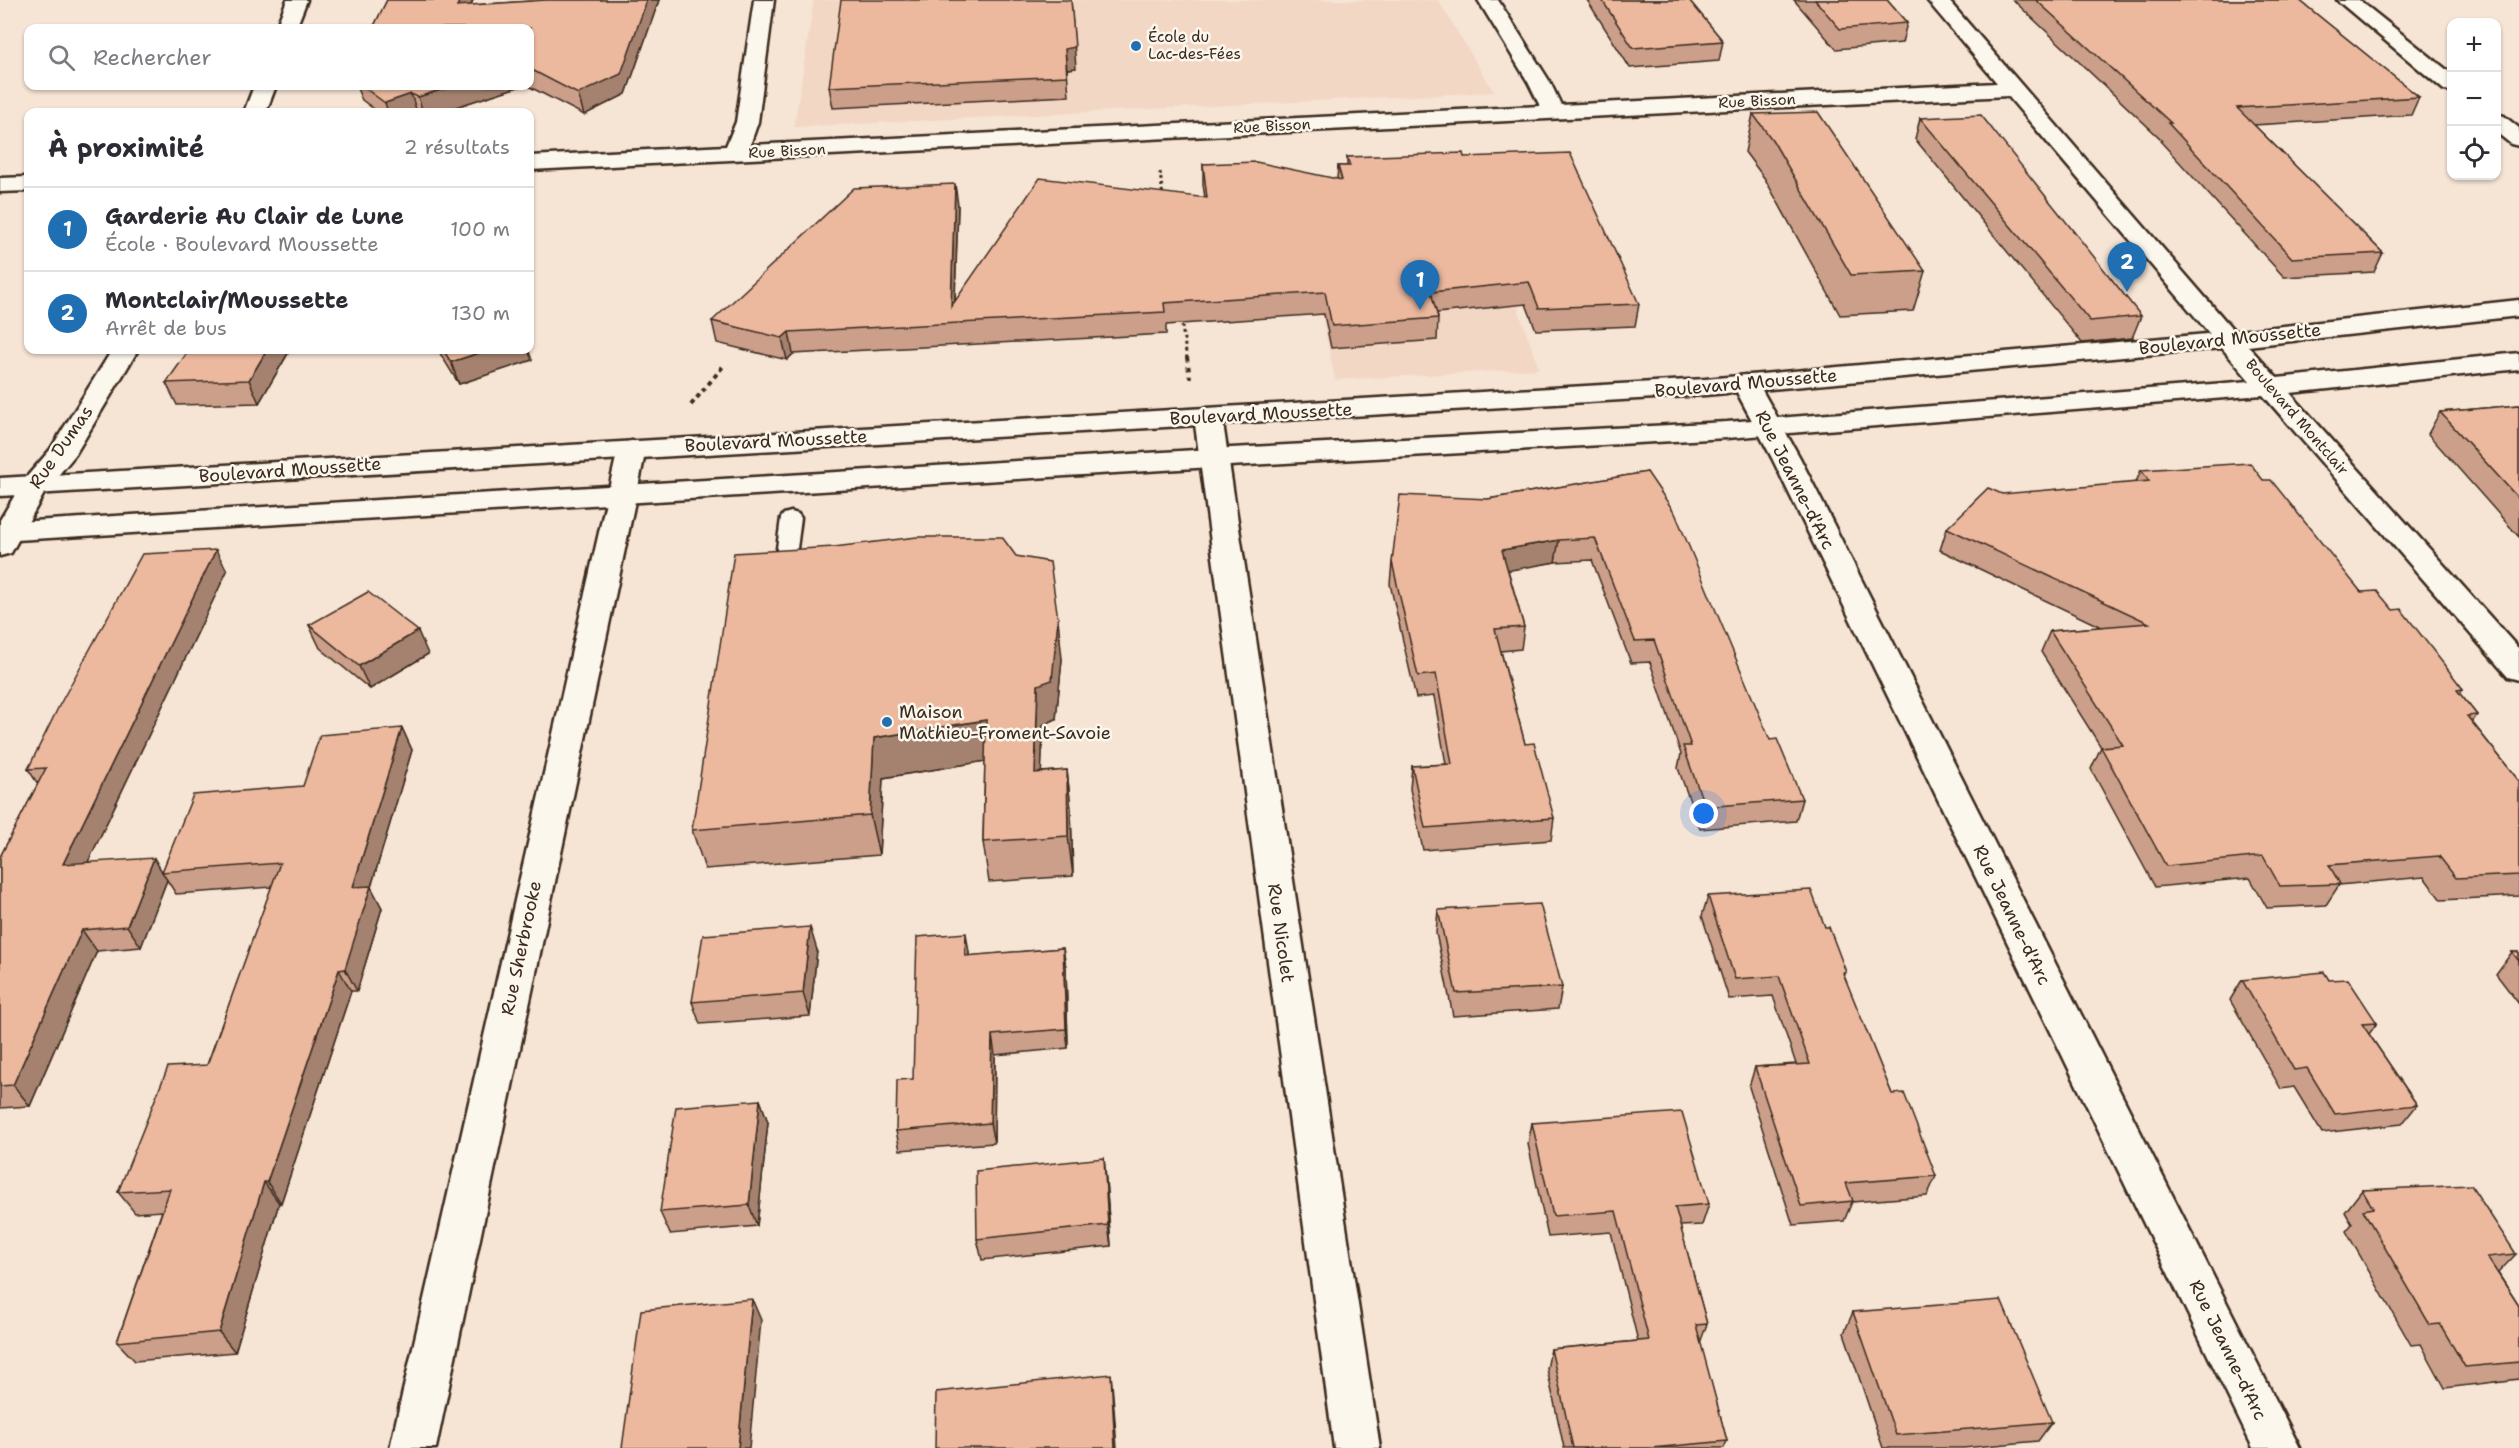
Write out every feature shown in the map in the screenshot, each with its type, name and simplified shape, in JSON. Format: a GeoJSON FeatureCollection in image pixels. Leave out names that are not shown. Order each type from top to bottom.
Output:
{"type":"FeatureCollection","features":[{"type":"Feature","properties":{"kind":"street"},"geometry":{"type":"LineString","coordinates":[[288,24],[297,0]]}},
{"type":"Feature","properties":{"kind":"street"},"geometry":{"type":"LineString","coordinates":[[735,154],[747,122],[764,0]]}},
{"type":"Feature","properties":{"kind":"street"},"geometry":{"type":"LineString","coordinates":[[1488,0],[1539,82],[1553,111]]}},
{"type":"Feature","properties":{"kind":"street","name":"Boulevard Montclair"},"geometry":{"type":"LineString","coordinates":[[1937,0],[2269,387],[2519,669]]}},
{"type":"Feature","properties":{"kind":"street"},"geometry":{"type":"LineString","coordinates":[[2347,0],[2447,82]]}},
{"type":"Feature","properties":{"kind":"street","name":"Rue Bisson"},"geometry":{"type":"LineString","coordinates":[[534,163],[2014,89]]}},
{"type":"Feature","properties":{"kind":"street"},"geometry":{"type":"LineString","coordinates":[[257,108],[263,90]]}},
{"type":"Feature","properties":{"kind":"street"},"geometry":{"type":"LineString","coordinates":[[2501,125],[2519,139]]}},
{"type":"Feature","properties":{"kind":"street"},"geometry":{"type":"LineString","coordinates":[[0,185],[24,184]]}},
{"type":"Feature","properties":{"kind":"street","name":"Boulevard Moussette"},"geometry":{"type":"LineString","coordinates":[[0,488],[1745,383],[2229,340],[2519,308]]}},
{"type":"Feature","properties":{"kind":"street","name":"Rue Dumas"},"geometry":{"type":"LineString","coordinates":[[2,537],[34,486],[61,455],[123,354]]}},
{"type":"Feature","properties":{"kind":"street"},"geometry":{"type":"LineString","coordinates":[[2,537],[622,494],[1768,427],[2269,387],[2519,362]]}},
{"type":"Feature","properties":{"kind":"street","name":"Rue Jeanne-d'Arc"},"geometry":{"type":"LineString","coordinates":[[1745,383],[1786,458],[2277,1448]]}},
{"type":"Feature","properties":{"kind":"street","name":"Rue Nicolet"},"geometry":{"type":"LineString","coordinates":[[1208,417],[1212,458],[1357,1448]]}},
{"type":"Feature","properties":{"kind":"street","name":"Rue Sherbrooke"},"geometry":{"type":"LineString","coordinates":[[412,1448],[632,449]]}},
{"type":"Feature","properties":{"kind":"lane"},"geometry":{"type":"LineString","coordinates":[[783,581],[791,518]]}},
{"type":"Feature","properties":{"kind":"path"},"geometry":{"type":"LineString","coordinates":[[1158,162],[1165,207]]}},
{"type":"Feature","properties":{"kind":"path"},"geometry":{"type":"LineString","coordinates":[[1180,311],[1190,380]]}},
{"type":"Feature","properties":{"kind":"shaded area","name":"École du Lac-des-Fées"},"geometry":{"type":"Polygon","coordinates":[[[814,0],[1438,0],[1494,92],[794,127],[814,0]]]}},
{"type":"Feature","properties":{"kind":"shaded area"},"geometry":{"type":"Polygon","coordinates":[[[1495,242],[1539,369],[1335,380],[1309,251],[1495,242]]]}},
{"type":"Feature","properties":{"kind":"building"},"geometry":{"type":"Polygon","coordinates":[[[387,0],[460,0],[457,6],[546,0],[647,0],[621,74],[578,94],[534,71],[534,24],[375,24],[387,0]]]}},
{"type":"Feature","properties":{"kind":"building"},"geometry":{"type":"Polygon","coordinates":[[[841,0],[1071,0],[1075,47],[1065,49],[1067,76],[829,87],[841,0]]]}},
{"type":"Feature","properties":{"kind":"building"},"geometry":{"type":"Polygon","coordinates":[[[1602,0],[1689,0],[1723,41],[1633,48],[1602,0]]]}},
{"type":"Feature","properties":{"kind":"building"},"geometry":{"type":"Polygon","coordinates":[[[1815,0],[1887,0],[1907,23],[1840,29],[1815,0]]]}},
{"type":"Feature","properties":{"kind":"building"},"geometry":{"type":"Polygon","coordinates":[[[2036,0],[2299,0],[2419,97],[2237,108],[2383,253],[2292,258],[2168,123],[2171,123],[2036,0]]]}},
{"type":"Feature","properties":{"kind":"building"},"geometry":{"type":"Polygon","coordinates":[[[367,90],[440,90],[418,97],[411,94],[385,103],[367,90]]]}},
{"type":"Feature","properties":{"kind":"building"},"geometry":{"type":"Polygon","coordinates":[[[1818,112],[1925,271],[1851,275],[1773,141],[1753,114],[1818,112]]]}},
{"type":"Feature","properties":{"kind":"building"},"geometry":{"type":"Polygon","coordinates":[[[1981,115],[2141,316],[2090,321],[1920,118],[1981,115]]]}},
{"type":"Feature","properties":{"kind":"building"},"geometry":{"type":"Polygon","coordinates":[[[1463,153],[1464,157],[1570,153],[1639,304],[1539,308],[1529,282],[1431,292],[1438,318],[1332,326],[1325,292],[1164,303],[1165,312],[789,332],[782,338],[712,321],[854,188],[955,184],[951,307],[1040,178],[1207,198],[1203,164],[1256,162],[1342,180],[1338,166],[1350,166],[1347,157],[1463,153]]]}},
{"type":"Feature","properties":{"kind":"building"},"geometry":{"type":"Polygon","coordinates":[[[186,354],[265,354],[249,380],[166,383],[186,354]]]}},
{"type":"Feature","properties":{"kind":"building"},"geometry":{"type":"Polygon","coordinates":[[[446,354],[476,354],[451,362],[446,354]]]}},
{"type":"Feature","properties":{"kind":"building"},"geometry":{"type":"Polygon","coordinates":[[[2519,405],[2519,499],[2440,412],[2519,405]]]}},
{"type":"Feature","properties":{"kind":"building"},"geometry":{"type":"Polygon","coordinates":[[[2250,463],[2263,480],[2271,480],[2361,592],[2377,591],[2393,610],[2401,609],[2463,689],[2457,690],[2477,715],[2467,716],[2519,781],[2519,875],[2456,878],[2439,856],[2329,865],[2340,884],[2280,886],[2263,856],[2166,866],[2101,747],[2123,745],[2050,631],[2149,623],[1947,528],[1988,488],[2002,494],[2149,481],[2141,470],[2250,463]]]}},
{"type":"Feature","properties":{"kind":"building"},"geometry":{"type":"Polygon","coordinates":[[[1647,472],[1675,513],[1770,740],[1777,739],[1802,799],[1705,807],[1683,746],[1691,746],[1654,640],[1635,641],[1595,538],[1559,540],[1502,550],[1524,627],[1495,629],[1525,744],[1534,743],[1554,818],[1425,828],[1412,766],[1452,764],[1436,674],[1418,676],[1392,562],[1400,495],[1488,499],[1647,472]]]}},
{"type":"Feature","properties":{"kind":"building","name":"Maison Mathieu-Froment-Savoie"},"geometry":{"type":"Polygon","coordinates":[[[917,537],[1002,537],[1016,556],[1050,562],[1058,619],[1052,680],[1038,685],[1035,773],[1067,770],[1068,836],[983,842],[986,720],[874,738],[870,815],[692,830],[734,553],[834,547],[917,537]]]}},
{"type":"Feature","properties":{"kind":"building"},"geometry":{"type":"Polygon","coordinates":[[[216,550],[63,864],[154,858],[127,926],[82,930],[13,1085],[0,1086],[0,857],[46,768],[28,769],[59,706],[142,554],[216,550]]]}},
{"type":"Feature","properties":{"kind":"building"},"geometry":{"type":"Polygon","coordinates":[[[368,592],[418,631],[359,666],[309,625],[368,592]]]}},
{"type":"Feature","properties":{"kind":"building"},"geometry":{"type":"Polygon","coordinates":[[[402,728],[353,887],[371,886],[345,969],[339,970],[267,1182],[264,1182],[219,1332],[117,1342],[170,1189],[118,1192],[168,1067],[207,1065],[280,863],[162,872],[193,795],[303,786],[320,735],[402,728]]]}},
{"type":"Feature","properties":{"kind":"building"},"geometry":{"type":"Polygon","coordinates":[[[1811,890],[1825,927],[1829,927],[1846,972],[1843,973],[1892,1094],[1904,1093],[1936,1176],[1846,1183],[1853,1201],[1801,1206],[1755,1067],[1810,1064],[1779,976],[1735,979],[1708,896],[1811,890]]]}},
{"type":"Feature","properties":{"kind":"building"},"geometry":{"type":"Polygon","coordinates":[[[1540,904],[1562,987],[1456,993],[1438,910],[1540,904]]]}},
{"type":"Feature","properties":{"kind":"building"},"geometry":{"type":"Polygon","coordinates":[[[810,927],[803,993],[692,1002],[703,935],[810,927]]]}},
{"type":"Feature","properties":{"kind":"building"},"geometry":{"type":"Polygon","coordinates":[[[966,933],[965,956],[1063,948],[1066,1029],[992,1035],[990,1123],[896,1131],[897,1080],[913,1079],[917,937],[966,933]]]}},
{"type":"Feature","properties":{"kind":"building"},"geometry":{"type":"Polygon","coordinates":[[[2512,952],[2519,952],[2519,961],[2512,952]]]}},
{"type":"Feature","properties":{"kind":"building"},"geometry":{"type":"Polygon","coordinates":[[[2324,972],[2329,980],[2348,979],[2377,1023],[2362,1024],[2417,1105],[2335,1114],[2307,1068],[2294,1070],[2242,980],[2324,972]]]}},
{"type":"Feature","properties":{"kind":"building"},"geometry":{"type":"Polygon","coordinates":[[[760,1100],[749,1205],[660,1212],[676,1107],[760,1100]]]}},
{"type":"Feature","properties":{"kind":"building"},"geometry":{"type":"Polygon","coordinates":[[[1682,1112],[1709,1204],[1675,1207],[1707,1324],[1696,1325],[1727,1441],[1651,1448],[1573,1448],[1551,1349],[1649,1340],[1616,1211],[1553,1216],[1532,1123],[1682,1112]]]}},
{"type":"Feature","properties":{"kind":"building"},"geometry":{"type":"Polygon","coordinates":[[[1104,1158],[1108,1225],[977,1239],[976,1171],[1104,1158]]]}},
{"type":"Feature","properties":{"kind":"building"},"geometry":{"type":"Polygon","coordinates":[[[2471,1185],[2516,1254],[2487,1257],[2519,1306],[2519,1362],[2465,1367],[2440,1324],[2430,1325],[2363,1210],[2373,1208],[2362,1190],[2471,1185]]]}},
{"type":"Feature","properties":{"kind":"building"},"geometry":{"type":"Polygon","coordinates":[[[752,1299],[738,1448],[622,1448],[641,1310],[752,1299]]]}},
{"type":"Feature","properties":{"kind":"building"},"geometry":{"type":"Polygon","coordinates":[[[2001,1300],[2052,1422],[1896,1435],[1853,1312],[2001,1300]]]}},
{"type":"Feature","properties":{"kind":"building"},"geometry":{"type":"Polygon","coordinates":[[[1111,1374],[1115,1448],[935,1448],[936,1392],[1111,1374]]]}},
{"type":"Feature","properties":{"kind":"place","name":"École du Lac-des-Fées"},"geometry":{"type":"Point","coordinates":[1136,46]}},
{"type":"Feature","properties":{"kind":"place","name":"Montclair/Moussette"},"geometry":{"type":"Point","coordinates":[2127,292]}},
{"type":"Feature","properties":{"kind":"place","name":"Garderie Au Clair de Lune"},"geometry":{"type":"Point","coordinates":[1420,310]}},
{"type":"Feature","properties":{"kind":"place","name":"Maison Mathieu-Froment-Savoie"},"geometry":{"type":"Point","coordinates":[887,722]}}]}
